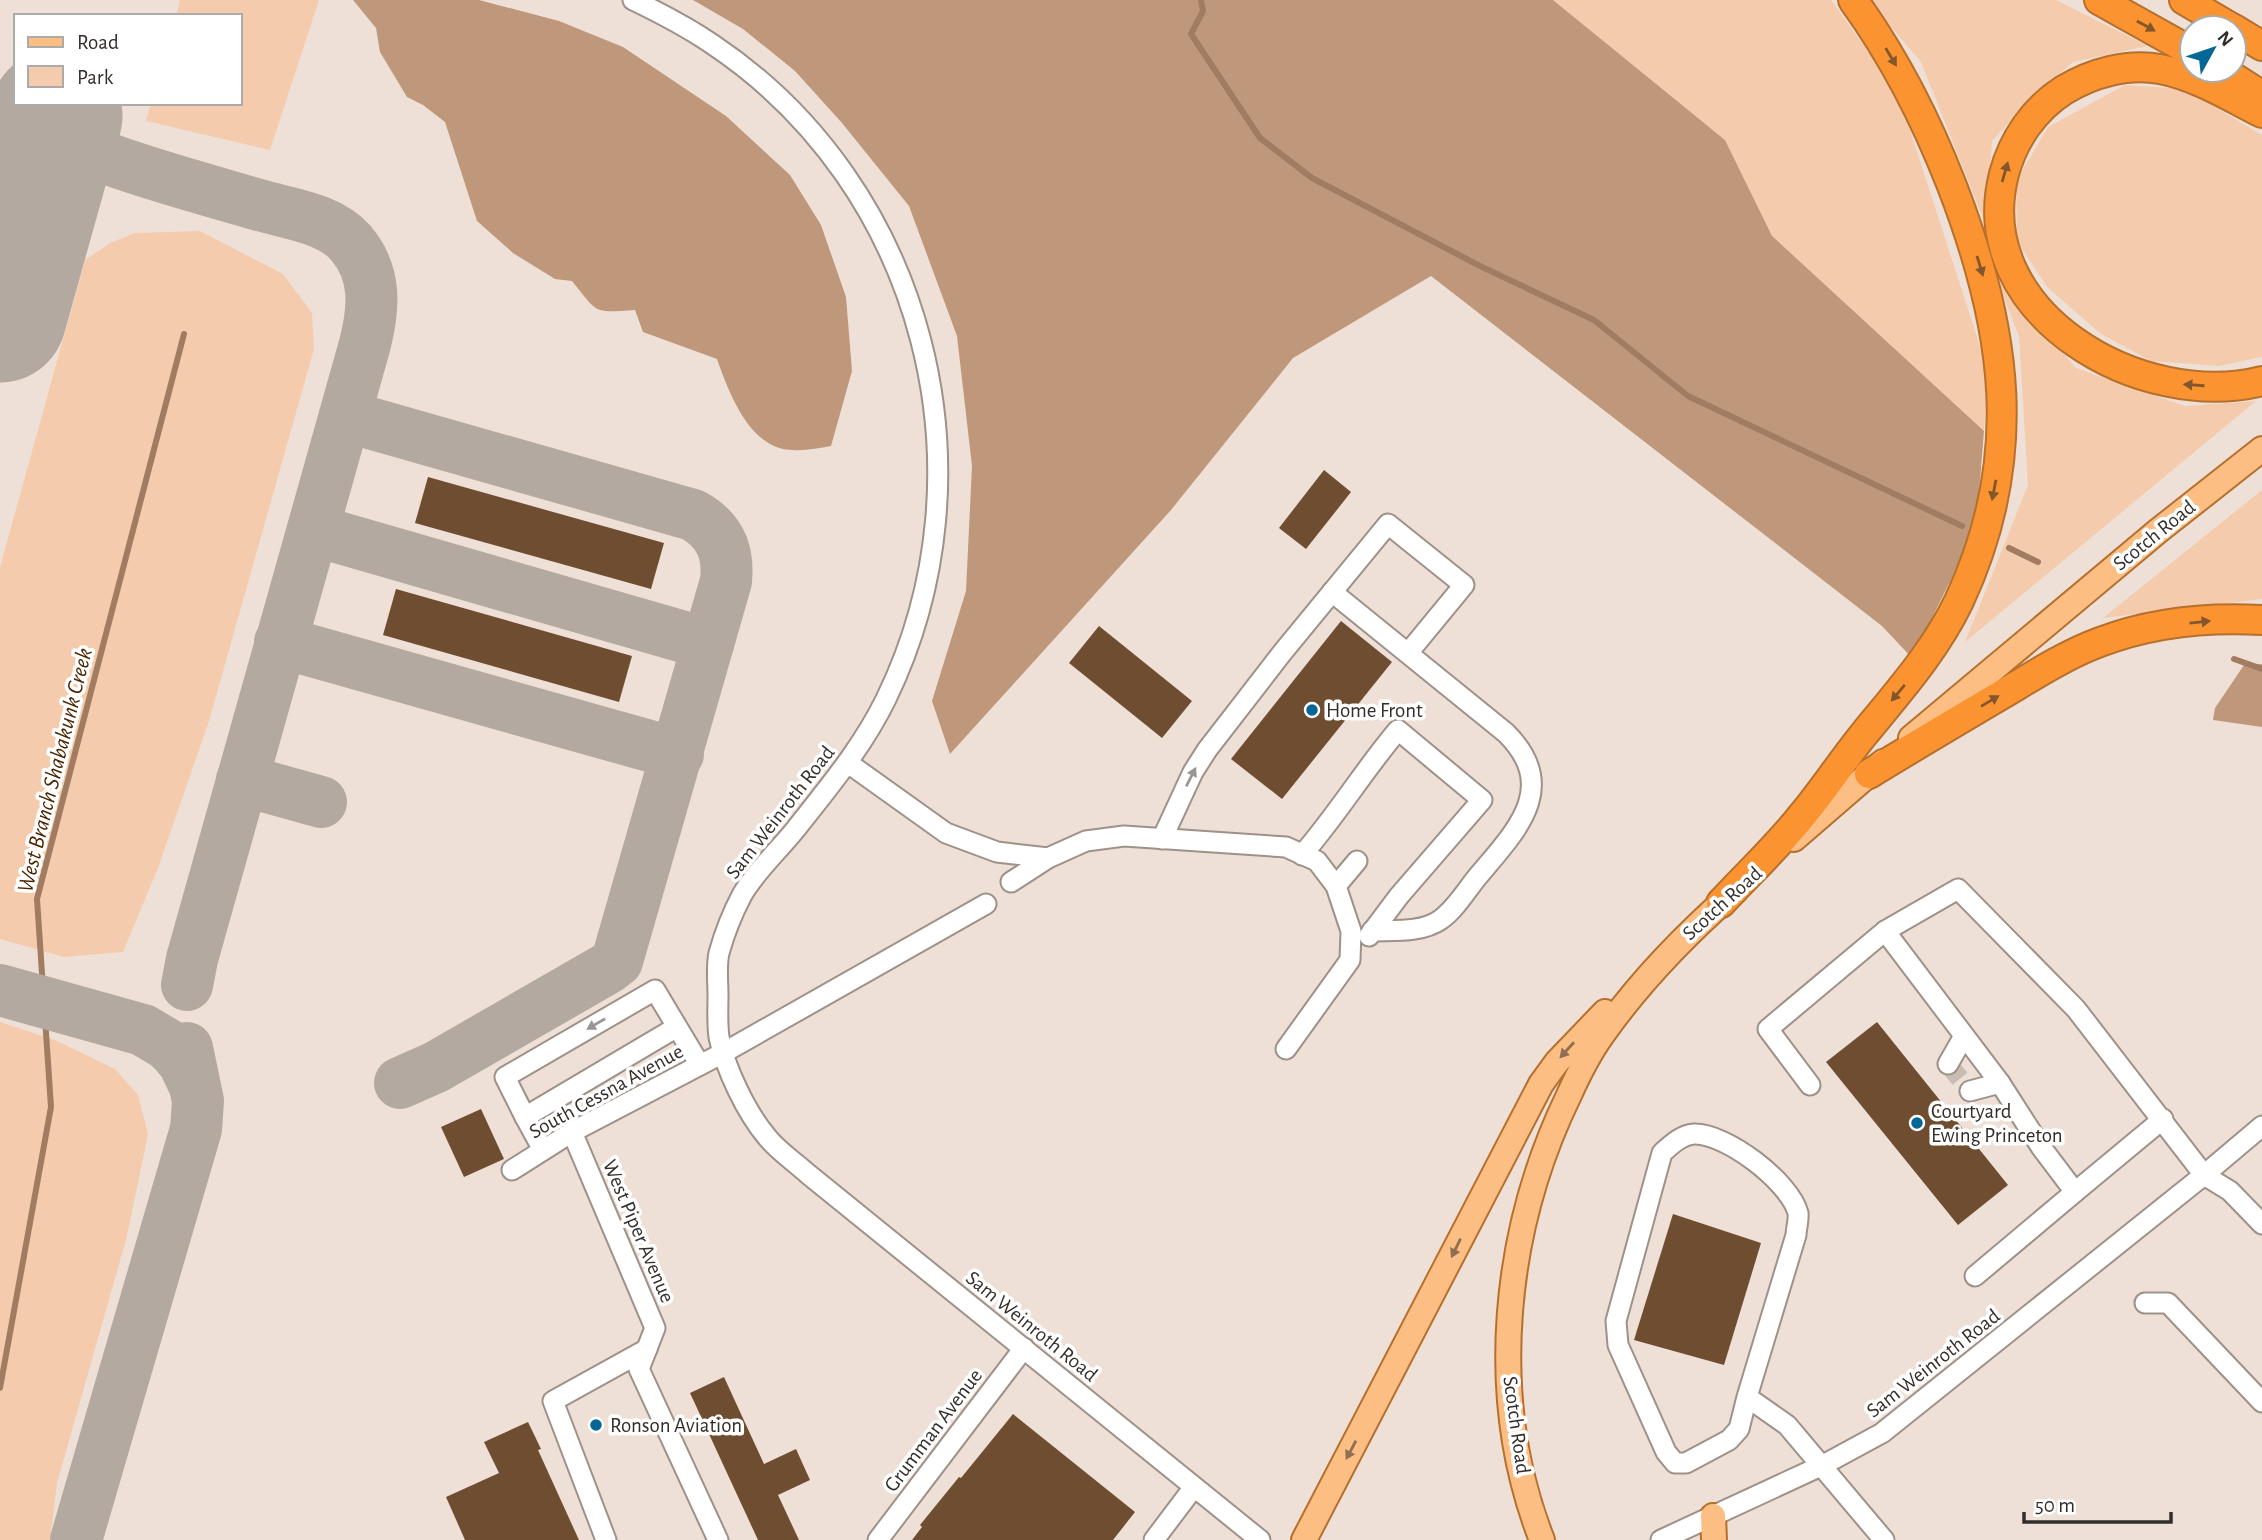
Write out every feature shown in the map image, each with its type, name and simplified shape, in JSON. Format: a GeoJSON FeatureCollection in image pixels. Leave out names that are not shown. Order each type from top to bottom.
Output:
{"type":"FeatureCollection","features":[{"type":"Feature","properties":{"kind":"highway"},"geometry":{"type":"LineString","coordinates":[[1721,903],[1800,818],[1933,647],[1959,600],[1977,557],[1991,505],[1999,458],[2003,417],[2001,369],[1989,299],[1979,262],[1932,135],[1892,58],[1853,0]]}},
{"type":"Feature","properties":{"kind":"highway"},"geometry":{"type":"LineString","coordinates":[[2099,0],[2178,44]]}},
{"type":"Feature","properties":{"kind":"highway"},"geometry":{"type":"LineString","coordinates":[[2184,0],[2208,14]]}},
{"type":"Feature","properties":{"kind":"highway"},"geometry":{"type":"LineString","coordinates":[[2262,113],[2189,78],[2157,68],[2118,70],[2090,77],[2049,102],[2023,131],[2006,165],[1999,213],[2006,254],[2024,291],[2051,323],[2092,353],[2132,373],[2176,384],[2219,387],[2262,381]]}},
{"type":"Feature","properties":{"kind":"highway"},"geometry":{"type":"LineString","coordinates":[[2244,84],[2262,95]]}},
{"type":"Feature","properties":{"kind":"highway"},"geometry":{"type":"LineString","coordinates":[[1869,774],[2044,669],[2097,643],[2161,626],[2217,620],[2262,620]]}},
{"type":"Feature","properties":{"kind":"main road","name":"Scotch Road"},"geometry":{"type":"LineString","coordinates":[[1542,1540],[1525,1488],[1515,1437],[1508,1343],[1511,1294],[1520,1236],[1533,1187],[1550,1139],[1576,1080],[1601,1037],[1652,970],[1721,903],[1869,774],[2158,531],[2262,449]]}},
{"type":"Feature","properties":{"kind":"main road"},"geometry":{"type":"LineString","coordinates":[[1304,1540],[1541,1084],[1576,1041],[1652,970]]}},
{"type":"Feature","properties":{"kind":"street","name":"Sam Weinroth Road"},"geometry":{"type":"LineString","coordinates":[[633,0],[684,26],[737,62],[782,102],[818,141],[862,204],[893,261],[910,303],[934,399],[939,452],[938,505],[933,549],[923,601],[907,652],[885,700],[848,763],[743,894],[718,955],[718,1034],[723,1053],[742,1098],[767,1138],[1260,1540]]}},
{"type":"Feature","properties":{"kind":"street"},"geometry":{"type":"LineString","coordinates":[[1162,839],[1193,772],[1207,750],[1388,524],[1464,585],[1408,653]]}},
{"type":"Feature","properties":{"kind":"street"},"geometry":{"type":"LineString","coordinates":[[1332,592],[1514,741],[1530,770],[1532,791],[1525,815],[1441,919],[1411,930],[1372,931]]}},
{"type":"Feature","properties":{"kind":"street"},"geometry":{"type":"LineString","coordinates":[[1286,1049],[1399,896],[1482,800],[1398,730],[1371,762],[1323,832],[1303,855]]}},
{"type":"Feature","properties":{"kind":"street"},"geometry":{"type":"LineString","coordinates":[[848,763],[946,833],[997,852],[1048,858]]}},
{"type":"Feature","properties":{"kind":"street"},"geometry":{"type":"LineString","coordinates":[[1011,882],[1048,858],[1086,841],[1124,836],[1286,847],[1317,861],[1336,886],[1351,931],[1350,960]]}},
{"type":"Feature","properties":{"kind":"street"},"geometry":{"type":"LineString","coordinates":[[1336,886],[1357,861]]}},
{"type":"Feature","properties":{"kind":"street"},"geometry":{"type":"LineString","coordinates":[[1810,1085],[1768,1029],[1885,930],[1958,889],[2076,1009],[2204,1175],[2230,1191],[2262,1224]]}},
{"type":"Feature","properties":{"kind":"street","name":"South Cessna Avenue"},"geometry":{"type":"LineString","coordinates":[[512,1170],[572,1132],[723,1053],[986,904]]}},
{"type":"Feature","properties":{"kind":"street"},"geometry":{"type":"LineString","coordinates":[[1885,930],[2000,1083],[2041,1147],[2075,1192]]}},
{"type":"Feature","properties":{"kind":"street"},"geometry":{"type":"LineString","coordinates":[[543,1150],[505,1077],[655,990],[700,1065]]}},
{"type":"Feature","properties":{"kind":"street"},"geometry":{"type":"LineString","coordinates":[[526,1117],[677,1027]]}},
{"type":"Feature","properties":{"kind":"street"},"geometry":{"type":"LineString","coordinates":[[1948,1064],[1964,1036]]}},
{"type":"Feature","properties":{"kind":"street"},"geometry":{"type":"LineString","coordinates":[[1970,1091],[2000,1083]]}},
{"type":"Feature","properties":{"kind":"street"},"geometry":{"type":"LineString","coordinates":[[1975,1276],[2163,1119]]}},
{"type":"Feature","properties":{"kind":"street","name":"Sam Weinroth Road"},"geometry":{"type":"LineString","coordinates":[[1661,1540],[1713,1528],[1899,1422],[2262,1126]]}},
{"type":"Feature","properties":{"kind":"street","name":"West Piper Avenue"},"geometry":{"type":"LineString","coordinates":[[572,1132],[655,1328],[639,1369],[718,1540]]}},
{"type":"Feature","properties":{"kind":"street"},"geometry":{"type":"LineString","coordinates":[[1693,1134],[1716,1138],[1752,1159],[1787,1193],[1798,1215],[1796,1235],[1747,1397],[1739,1429],[1729,1440],[1686,1463],[1675,1463],[1666,1452],[1618,1345],[1616,1321],[1662,1153],[1674,1142],[1693,1134]]}},
{"type":"Feature","properties":{"kind":"street"},"geometry":{"type":"LineString","coordinates":[[2145,1303],[2168,1303],[2262,1402]]}},
{"type":"Feature","properties":{"kind":"street","name":"Grumman Avenue"},"geometry":{"type":"LineString","coordinates":[[878,1540],[1024,1348]]}},
{"type":"Feature","properties":{"kind":"street"},"geometry":{"type":"LineString","coordinates":[[606,1540],[554,1401],[646,1349]]}},
{"type":"Feature","properties":{"kind":"street"},"geometry":{"type":"LineString","coordinates":[[1747,1397],[1787,1425],[1884,1540]]}},
{"type":"Feature","properties":{"kind":"street"},"geometry":{"type":"LineString","coordinates":[[1154,1540],[1194,1487]]}},
{"type":"Feature","properties":{"kind":"green space"},"geometry":{"type":"Polygon","coordinates":[[[180,0],[319,0],[270,150],[146,121],[150,105],[242,105],[242,14],[176,14],[180,0]]]}},
{"type":"Feature","properties":{"kind":"green space"},"geometry":{"type":"Polygon","coordinates":[[[1553,0],[1831,0],[1898,93],[1988,371],[1984,431],[1771,236],[1725,140],[1553,0]]]}},
{"type":"Feature","properties":{"kind":"green space"},"geometry":{"type":"Polygon","coordinates":[[[1868,0],[2056,0],[2148,46],[2073,62],[2032,98],[1992,141],[1986,226],[1921,62],[1868,0]]]}},
{"type":"Feature","properties":{"kind":"green space"},"geometry":{"type":"Polygon","coordinates":[[[2125,85],[2185,89],[2262,135],[2262,357],[2219,366],[2151,361],[2101,334],[2047,287],[2017,241],[2016,181],[2048,127],[2125,85]]]}},
{"type":"Feature","properties":{"kind":"green space"},"geometry":{"type":"Polygon","coordinates":[[[200,231],[283,274],[312,313],[314,349],[209,721],[158,868],[123,952],[64,957],[0,939],[0,567],[85,260],[110,243],[135,233],[200,231]]]}},
{"type":"Feature","properties":{"kind":"green space"},"geometry":{"type":"Polygon","coordinates":[[[1995,275],[2076,368],[2185,406],[2256,401],[1965,642],[2028,485],[2019,336],[1995,275]]]}},
{"type":"Feature","properties":{"kind":"green space"},"geometry":{"type":"Polygon","coordinates":[[[2262,490],[2262,599],[2103,618],[2262,490]]]}},
{"type":"Feature","properties":{"kind":"green space"},"geometry":{"type":"Polygon","coordinates":[[[0,1022],[55,1040],[115,1069],[138,1095],[148,1134],[127,1236],[57,1483],[50,1540],[0,1540],[0,1022]]]}},
{"type":"Feature","properties":{"kind":"shaded area"},"geometry":{"type":"Polygon","coordinates":[[[353,0],[479,0],[559,21],[623,47],[726,116],[790,175],[821,225],[846,297],[852,371],[831,446],[793,450],[765,441],[743,417],[717,359],[643,332],[635,310],[597,309],[572,281],[555,279],[513,253],[477,221],[445,122],[423,105],[407,97],[380,52],[376,28],[353,0]]]}},
{"type":"Feature","properties":{"kind":"shaded area"},"geometry":{"type":"Polygon","coordinates":[[[693,0],[1553,0],[1725,140],[1772,236],[1984,431],[1976,529],[1912,658],[1882,626],[1431,276],[1293,358],[1171,510],[950,754],[932,701],[966,591],[972,466],[957,336],[909,206],[842,123],[795,71],[743,29],[693,0]]]}},
{"type":"Feature","properties":{"kind":"shaded area"},"geometry":{"type":"Polygon","coordinates":[[[2262,664],[2262,727],[2213,720],[2215,708],[2244,665],[2262,664]]]}},
{"type":"Feature","properties":{"kind":"building"},"geometry":{"type":"Polygon","coordinates":[[[1324,470],[1351,492],[1306,549],[1279,528],[1324,470]]]}},
{"type":"Feature","properties":{"kind":"building"},"geometry":{"type":"Polygon","coordinates":[[[428,477],[664,543],[651,589],[415,523],[428,477]]]}},
{"type":"Feature","properties":{"kind":"building"},"geometry":{"type":"Polygon","coordinates":[[[396,589],[632,656],[619,702],[383,635],[396,589]]]}},
{"type":"Feature","properties":{"kind":"building","name":"Home Front"},"geometry":{"type":"Polygon","coordinates":[[[1341,621],[1392,662],[1282,799],[1231,759],[1341,621]]]}},
{"type":"Feature","properties":{"kind":"building"},"geometry":{"type":"Polygon","coordinates":[[[1099,626],[1192,701],[1162,738],[1069,663],[1099,626]]]}},
{"type":"Feature","properties":{"kind":"building","name":"Courtyard Ewing Princeton"},"geometry":{"type":"Polygon","coordinates":[[[1877,1022],[2008,1185],[1958,1225],[1826,1062],[1877,1022]]]}},
{"type":"Feature","properties":{"kind":"building"},"geometry":{"type":"Polygon","coordinates":[[[481,1109],[504,1159],[464,1177],[441,1127],[481,1109]]]}},
{"type":"Feature","properties":{"kind":"building"},"geometry":{"type":"Polygon","coordinates":[[[1673,1214],[1761,1243],[1724,1365],[1634,1340],[1673,1214]]]}},
{"type":"Feature","properties":{"kind":"building"},"geometry":{"type":"Polygon","coordinates":[[[724,1377],[764,1464],[796,1449],[810,1480],[778,1495],[799,1540],[758,1540],[690,1393],[724,1377]]]}},
{"type":"Feature","properties":{"kind":"building"},"geometry":{"type":"Polygon","coordinates":[[[1013,1414],[1135,1512],[1113,1540],[912,1540],[922,1527],[920,1525],[1013,1414]]]}},
{"type":"Feature","properties":{"kind":"building"},"geometry":{"type":"Polygon","coordinates":[[[528,1422],[579,1540],[465,1540],[446,1497],[499,1473],[484,1442],[528,1422]]]}},
{"type":"Feature","properties":{"kind":"waterway"},"geometry":{"type":"LineString","coordinates":[[1201,0],[1203,11],[1191,34],[1260,138],[1312,178],[1480,266],[1594,320],[1688,396],[1962,526]]}},
{"type":"Feature","properties":{"kind":"waterway","name":"West Branch Shabakunk Creek"},"geometry":{"type":"LineString","coordinates":[[0,1388],[51,1107],[37,899],[184,334]]}},
{"type":"Feature","properties":{"kind":"waterway"},"geometry":{"type":"LineString","coordinates":[[2009,548],[2038,562]]}},
{"type":"Feature","properties":{"kind":"waterway"},"geometry":{"type":"LineString","coordinates":[[2234,659],[2262,669]]}},
{"type":"Feature","properties":{"kind":"taxiway"},"geometry":{"type":"LineString","coordinates":[[0,121],[159,176],[320,222],[351,243],[369,279],[371,304],[365,344],[192,959],[187,985]]}},
{"type":"Feature","properties":{"kind":"taxiway"},"geometry":{"type":"LineString","coordinates":[[345,416],[693,515],[710,528],[721,543],[727,570],[617,961],[436,1067],[400,1083]]}},
{"type":"Feature","properties":{"kind":"taxiway"},"geometry":{"type":"LineString","coordinates":[[313,530],[708,644]]}},
{"type":"Feature","properties":{"kind":"taxiway"},"geometry":{"type":"LineString","coordinates":[[280,642],[678,754]]}},
{"type":"Feature","properties":{"kind":"taxiway"},"geometry":{"type":"LineString","coordinates":[[242,780],[321,802]]}},
{"type":"Feature","properties":{"kind":"taxiway"},"geometry":{"type":"LineString","coordinates":[[0,990],[143,1030],[175,1052],[193,1082]]}},
{"type":"Feature","properties":{"kind":"taxiway"},"geometry":{"type":"LineString","coordinates":[[76,1540],[196,1129],[198,1101],[187,1048]]}},
{"type":"Feature","properties":{"kind":"runway"},"geometry":{"type":"LineString","coordinates":[[0,316],[56,116]]}},
{"type":"Feature","properties":{"kind":"tunnel"},"geometry":{"type":"LineString","coordinates":[[1948,1064],[1970,1091]]}},
{"type":"Feature","properties":{"kind":"place","name":"Home Front"},"geometry":{"type":"Point","coordinates":[1312,710]}},
{"type":"Feature","properties":{"kind":"place","name":"Courtyard Ewing Princeton"},"geometry":{"type":"Point","coordinates":[1917,1123]}},
{"type":"Feature","properties":{"kind":"place","name":"Ronson Aviation"},"geometry":{"type":"Point","coordinates":[596,1425]}}]}
